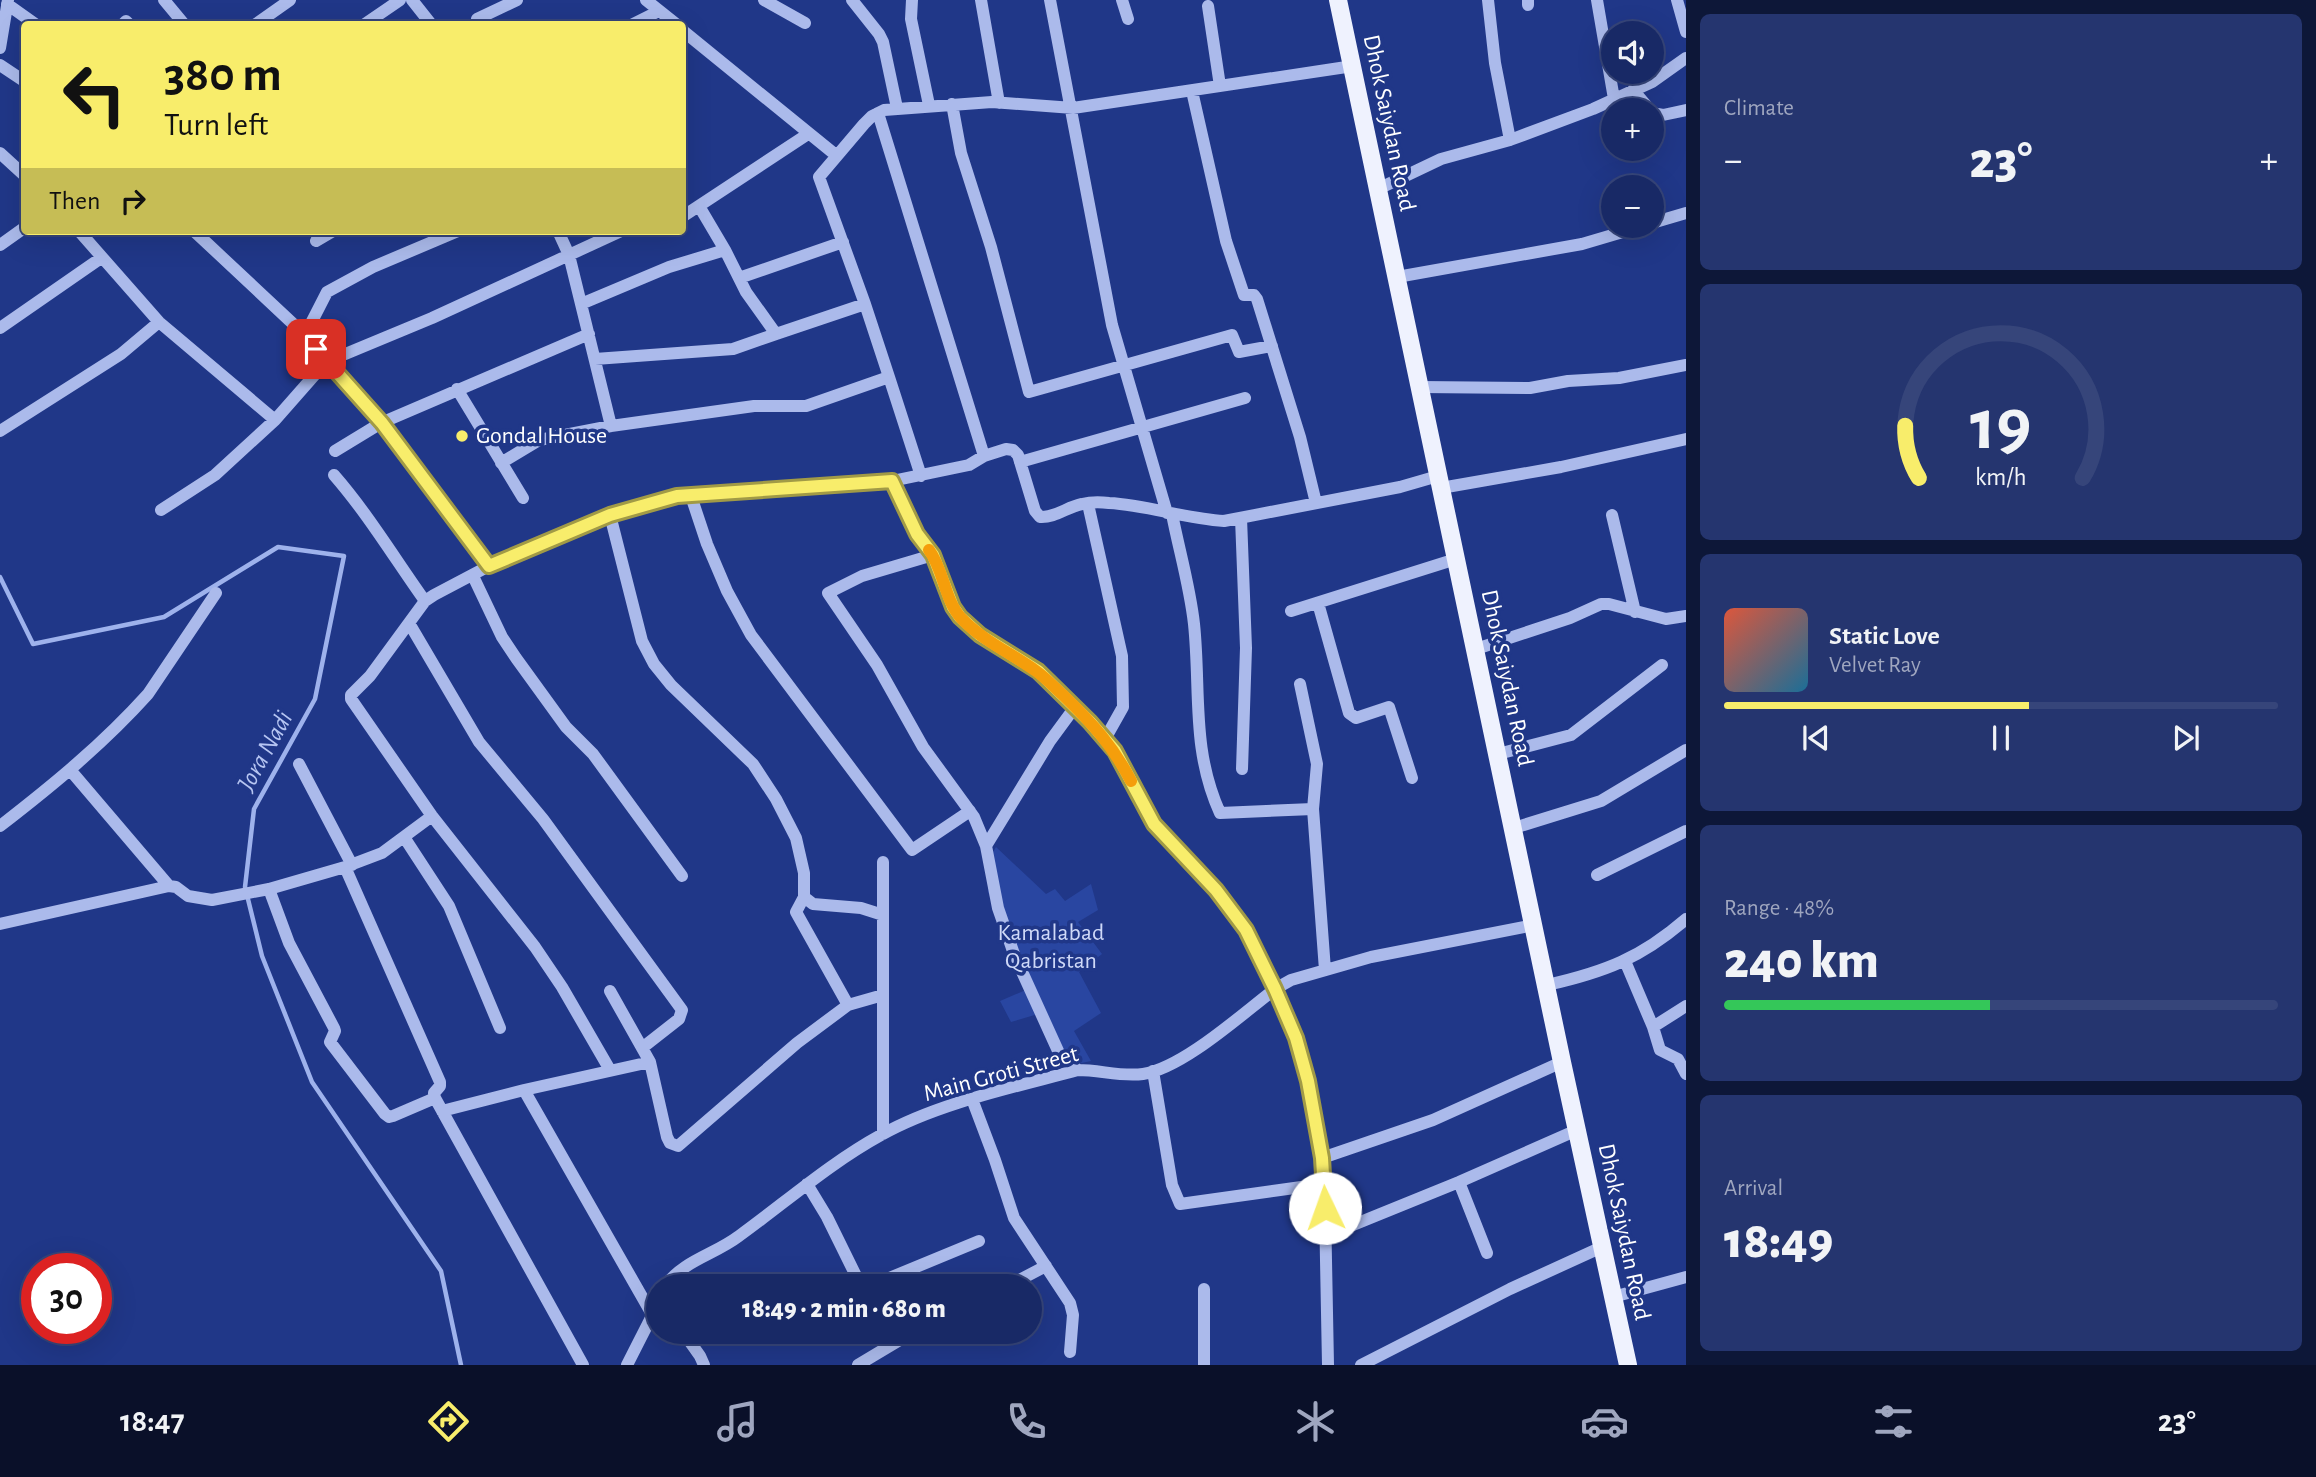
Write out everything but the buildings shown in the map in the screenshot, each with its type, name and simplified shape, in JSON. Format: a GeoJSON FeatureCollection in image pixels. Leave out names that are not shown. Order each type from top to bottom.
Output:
{"type":"FeatureCollection","features":[{"type":"Feature","properties":{"kind":"main road","name":"Dhok Saiydan Road"},"geometry":{"type":"LineString","coordinates":[[1338,0],[1628,1365]]}},
{"type":"Feature","properties":{"kind":"street"},"geometry":{"type":"LineString","coordinates":[[164,0],[182,21]]}},
{"type":"Feature","properties":{"kind":"street"},"geometry":{"type":"LineString","coordinates":[[259,21],[274,5],[290,0]]}},
{"type":"Feature","properties":{"kind":"street"},"geometry":{"type":"LineString","coordinates":[[412,0],[429,21]]}},
{"type":"Feature","properties":{"kind":"street"},"geometry":{"type":"LineString","coordinates":[[477,19],[517,0]]}},
{"type":"Feature","properties":{"kind":"street"},"geometry":{"type":"LineString","coordinates":[[646,0],[672,21]]}},
{"type":"Feature","properties":{"kind":"street"},"geometry":{"type":"LineString","coordinates":[[764,0],[805,23]]}},
{"type":"Feature","properties":{"kind":"street"},"geometry":{"type":"LineString","coordinates":[[852,0],[883,42],[897,108]]}},
{"type":"Feature","properties":{"kind":"street"},"geometry":{"type":"LineString","coordinates":[[912,0],[911,19],[929,105]]}},
{"type":"Feature","properties":{"kind":"street"},"geometry":{"type":"LineString","coordinates":[[981,0],[999,103]]}},
{"type":"Feature","properties":{"kind":"street"},"geometry":{"type":"LineString","coordinates":[[1050,0],[1073,108],[1112,325],[1169,514],[1194,623],[1199,746],[1209,788],[1220,813],[1313,809]]}},
{"type":"Feature","properties":{"kind":"street"},"geometry":{"type":"LineString","coordinates":[[1122,0],[1128,19]]}},
{"type":"Feature","properties":{"kind":"street"},"geometry":{"type":"LineString","coordinates":[[1488,0],[1495,63],[1510,140]]}},
{"type":"Feature","properties":{"kind":"street"},"geometry":{"type":"LineString","coordinates":[[1597,0],[1614,98]]}},
{"type":"Feature","properties":{"kind":"street"},"geometry":{"type":"LineString","coordinates":[[1677,0],[1686,32]]}},
{"type":"Feature","properties":{"kind":"street"},"geometry":{"type":"LineString","coordinates":[[7,2],[30,21]]}},
{"type":"Feature","properties":{"kind":"street"},"geometry":{"type":"LineString","coordinates":[[0,48],[7,2]]}},
{"type":"Feature","properties":{"kind":"street"},"geometry":{"type":"LineString","coordinates":[[368,21],[390,2]]}},
{"type":"Feature","properties":{"kind":"street"},"geometry":{"type":"LineString","coordinates":[[1208,6],[1220,86]]}},
{"type":"Feature","properties":{"kind":"street"},"geometry":{"type":"LineString","coordinates":[[640,21],[659,11]]}},
{"type":"Feature","properties":{"kind":"street"},"geometry":{"type":"LineString","coordinates":[[686,33],[837,156]]}},
{"type":"Feature","properties":{"kind":"street"},"geometry":{"type":"LineString","coordinates":[[1616,98],[1652,82],[1686,58]]}},
{"type":"Feature","properties":{"kind":"street"},"geometry":{"type":"LineString","coordinates":[[0,65],[21,80]]}},
{"type":"Feature","properties":{"kind":"street"},"geometry":{"type":"LineString","coordinates":[[921,476],[865,304],[819,177],[864,124],[878,113],[897,108],[999,103],[1073,108],[1353,66]]}},
{"type":"Feature","properties":{"kind":"street"},"geometry":{"type":"LineString","coordinates":[[1633,90],[1640,98]]}},
{"type":"Feature","properties":{"kind":"street"},"geometry":{"type":"LineString","coordinates":[[1192,91],[1226,241],[1244,295],[1257,299],[1300,437],[1316,503]]}},
{"type":"Feature","properties":{"kind":"street"},"geometry":{"type":"LineString","coordinates":[[952,104],[961,153],[991,247],[1029,392],[1232,335],[1239,352],[1272,346]]}},
{"type":"Feature","properties":{"kind":"street"},"geometry":{"type":"LineString","coordinates":[[1378,189],[1441,159],[1510,140],[1601,105]]}},
{"type":"Feature","properties":{"kind":"street"},"geometry":{"type":"LineString","coordinates":[[1664,115],[1686,110]]}},
{"type":"Feature","properties":{"kind":"street"},"geometry":{"type":"LineString","coordinates":[[878,113],[984,456]]}},
{"type":"Feature","properties":{"kind":"street"},"geometry":{"type":"LineString","coordinates":[[686,214],[808,134]]}},
{"type":"Feature","properties":{"kind":"street"},"geometry":{"type":"LineString","coordinates":[[0,153],[21,173]]}},
{"type":"Feature","properties":{"kind":"street"},"geometry":{"type":"LineString","coordinates":[[699,206],[746,292],[776,334]]}},
{"type":"Feature","properties":{"kind":"street"},"geometry":{"type":"LineString","coordinates":[[1664,219],[1686,213]]}},
{"type":"Feature","properties":{"kind":"street"},"geometry":{"type":"LineString","coordinates":[[0,245],[21,230]]}},
{"type":"Feature","properties":{"kind":"street"},"geometry":{"type":"LineString","coordinates":[[82,235],[159,321],[275,420]]}},
{"type":"Feature","properties":{"kind":"street"},"geometry":{"type":"LineString","coordinates":[[198,235],[305,335],[382,423],[489,566]]}},
{"type":"Feature","properties":{"kind":"street"},"geometry":{"type":"LineString","coordinates":[[316,241],[327,235]]}},
{"type":"Feature","properties":{"kind":"street"},"geometry":{"type":"LineString","coordinates":[[305,335],[327,292],[373,267],[449,235]]}},
{"type":"Feature","properties":{"kind":"street"},"geometry":{"type":"LineString","coordinates":[[560,235],[569,255],[611,426]]}},
{"type":"Feature","properties":{"kind":"street"},"geometry":{"type":"LineString","coordinates":[[161,510],[215,475],[275,420],[326,362],[432,318],[612,235]]}},
{"type":"Feature","properties":{"kind":"street"},"geometry":{"type":"LineString","coordinates":[[1396,277],[1582,244],[1602,238]]}},
{"type":"Feature","properties":{"kind":"street"},"geometry":{"type":"LineString","coordinates":[[739,278],[842,242]]}},
{"type":"Feature","properties":{"kind":"street"},"geometry":{"type":"LineString","coordinates":[[581,304],[669,267],[725,250]]}},
{"type":"Feature","properties":{"kind":"street"},"geometry":{"type":"LineString","coordinates":[[0,328],[101,258]]}},
{"type":"Feature","properties":{"kind":"street"},"geometry":{"type":"LineString","coordinates":[[595,359],[733,349],[865,304]]}},
{"type":"Feature","properties":{"kind":"street"},"geometry":{"type":"LineString","coordinates":[[0,431],[121,354],[159,321]]}},
{"type":"Feature","properties":{"kind":"street"},"geometry":{"type":"LineString","coordinates":[[335,451],[382,423],[589,334]]}},
{"type":"Feature","properties":{"kind":"street"},"geometry":{"type":"LineString","coordinates":[[1420,387],[1530,388],[1568,381],[1619,378],[1686,365]]}},
{"type":"Feature","properties":{"kind":"street"},"geometry":{"type":"LineString","coordinates":[[501,463],[539,440],[611,426],[754,406],[806,406],[889,377]]}},
{"type":"Feature","properties":{"kind":"street"},"geometry":{"type":"LineString","coordinates":[[457,389],[523,498]]}},
{"type":"Feature","properties":{"kind":"street"},"geometry":{"type":"LineString","coordinates":[[1020,462],[1245,398]]}},
{"type":"Feature","properties":{"kind":"street"},"geometry":{"type":"LineString","coordinates":[[610,1070],[562,987],[535,947],[432,816],[351,699],[351,695],[370,676],[425,601],[489,566],[610,515],[677,496],[892,481],[969,465],[984,456],[1006,449],[1013,450],[1020,462],[1035,511],[1040,517],[1088,504],[1107,503],[1134,505],[1169,514],[1224,521],[1401,487],[1561,467],[1686,439]]}},
{"type":"Feature","properties":{"kind":"street"},"geometry":{"type":"LineString","coordinates":[[334,475],[357,502],[425,601]]}},
{"type":"Feature","properties":{"kind":"street"},"geometry":{"type":"LineString","coordinates":[[892,481],[917,534],[933,555],[953,607],[960,617],[980,635],[1038,671],[1105,738],[1115,751],[1154,824],[1235,913],[1256,950],[1296,1038],[1308,1081],[1322,1158],[1328,1365]]}},
{"type":"Feature","properties":{"kind":"street"},"geometry":{"type":"LineString","coordinates":[[691,496],[727,590],[751,635],[912,850],[970,811]]}},
{"type":"Feature","properties":{"kind":"street"},"geometry":{"type":"LineString","coordinates":[[1088,504],[1122,656],[1124,707],[1105,738]]}},
{"type":"Feature","properties":{"kind":"street"},"geometry":{"type":"LineString","coordinates":[[610,515],[642,641],[654,664],[671,685],[753,764],[776,799],[796,838],[804,873],[804,897],[796,912],[848,1005]]}},
{"type":"Feature","properties":{"kind":"street"},"geometry":{"type":"LineString","coordinates":[[1612,515],[1635,612]]}},
{"type":"Feature","properties":{"kind":"street"},"geometry":{"type":"LineString","coordinates":[[1241,518],[1246,648],[1242,769]]}},
{"type":"Feature","properties":{"kind":"street"},"geometry":{"type":"LineString","coordinates":[[933,555],[862,576],[828,593],[877,665],[923,747],[970,811],[986,846],[998,908],[1014,954],[1059,1052],[1078,1070]]}},
{"type":"Feature","properties":{"kind":"street"},"geometry":{"type":"LineString","coordinates":[[1290,611],[1456,559]]}},
{"type":"Feature","properties":{"kind":"street"},"geometry":{"type":"LineString","coordinates":[[473,576],[502,636],[516,658],[566,727],[593,754],[682,876]]}},
{"type":"Feature","properties":{"kind":"street"},"geometry":{"type":"LineString","coordinates":[[0,826],[71,771],[148,694],[216,593]]}},
{"type":"Feature","properties":{"kind":"street"},"geometry":{"type":"LineString","coordinates":[[1318,603],[1349,713],[1356,718],[1389,707],[1412,778]]}},
{"type":"Feature","properties":{"kind":"street"},"geometry":{"type":"LineString","coordinates":[[1476,649],[1545,627],[1601,604],[1666,619],[1686,616]]}},
{"type":"Feature","properties":{"kind":"street"},"geometry":{"type":"LineString","coordinates":[[409,623],[479,742],[543,820],[682,1010],[679,1019],[642,1048]]}},
{"type":"Feature","properties":{"kind":"street"},"geometry":{"type":"LineString","coordinates":[[1498,754],[1571,735],[1662,665]]}},
{"type":"Feature","properties":{"kind":"street"},"geometry":{"type":"LineString","coordinates":[[1300,684],[1317,764],[1313,809],[1325,970]]}},
{"type":"Feature","properties":{"kind":"street"},"geometry":{"type":"LineString","coordinates":[[986,846],[1050,741],[1075,707]]}},
{"type":"Feature","properties":{"kind":"street"},"geometry":{"type":"LineString","coordinates":[[1514,828],[1601,801],[1686,750]]}},
{"type":"Feature","properties":{"kind":"street"},"geometry":{"type":"LineString","coordinates":[[299,764],[349,866],[440,1082],[434,1093],[435,1098],[583,1365]]}},
{"type":"Feature","properties":{"kind":"street"},"geometry":{"type":"LineString","coordinates":[[71,771],[169,886]]}},
{"type":"Feature","properties":{"kind":"street"},"geometry":{"type":"LineString","coordinates":[[0,923],[169,886],[176,887],[188,896],[212,901],[269,889],[349,866],[387,850],[432,816]]}},
{"type":"Feature","properties":{"kind":"street"},"geometry":{"type":"LineString","coordinates":[[1597,875],[1686,831]]}},
{"type":"Feature","properties":{"kind":"street"},"geometry":{"type":"LineString","coordinates":[[404,837],[449,906],[499,1028]]}},
{"type":"Feature","properties":{"kind":"street"},"geometry":{"type":"LineString","coordinates":[[883,862],[883,1134]]}},
{"type":"Feature","properties":{"kind":"street"},"geometry":{"type":"LineString","coordinates":[[269,889],[289,943],[334,1028],[330,1042],[385,1114],[389,1117],[435,1098]]}},
{"type":"Feature","properties":{"kind":"street"},"geometry":{"type":"LineString","coordinates":[[804,897],[813,904],[861,908],[883,915]]}},
{"type":"Feature","properties":{"kind":"street"},"geometry":{"type":"LineString","coordinates":[[1547,985],[1578,978],[1625,961],[1658,943],[1686,919]]}},
{"type":"Feature","properties":{"kind":"street","name":"Main Groti Street"},"geometry":{"type":"LineString","coordinates":[[675,1274],[737,1238],[834,1163],[883,1134],[972,1099],[1078,1070],[1126,1075],[1146,1074],[1189,1053],[1290,980],[1371,957],[1534,925]]}},
{"type":"Feature","properties":{"kind":"street"},"geometry":{"type":"LineString","coordinates":[[1625,961],[1660,1050],[1678,1059],[1686,1074]]}},
{"type":"Feature","properties":{"kind":"street"},"geometry":{"type":"LineString","coordinates":[[610,991],[650,1062],[667,1136],[670,1143],[678,1146],[797,1043],[848,1005],[883,995]]}},
{"type":"Feature","properties":{"kind":"street"},"geometry":{"type":"LineString","coordinates":[[1653,1027],[1686,1006]]}},
{"type":"Feature","properties":{"kind":"street"},"geometry":{"type":"LineString","coordinates":[[442,1111],[650,1062]]}},
{"type":"Feature","properties":{"kind":"street"},"geometry":{"type":"LineString","coordinates":[[1322,1158],[1433,1120],[1562,1062]]}},
{"type":"Feature","properties":{"kind":"street"},"geometry":{"type":"LineString","coordinates":[[1153,1071],[1172,1185],[1180,1204],[1323,1184]]}},
{"type":"Feature","properties":{"kind":"street"},"geometry":{"type":"LineString","coordinates":[[524,1090],[646,1295]]}},
{"type":"Feature","properties":{"kind":"street"},"geometry":{"type":"LineString","coordinates":[[972,1099],[1014,1218],[1070,1303],[1073,1315],[1070,1352]]}},
{"type":"Feature","properties":{"kind":"street"},"geometry":{"type":"LineString","coordinates":[[1326,1236],[1577,1130]]}},
{"type":"Feature","properties":{"kind":"street"},"geometry":{"type":"LineString","coordinates":[[1459,1182],[1487,1253]]}},
{"type":"Feature","properties":{"kind":"street"},"geometry":{"type":"LineString","coordinates":[[807,1184],[855,1274]]}},
{"type":"Feature","properties":{"kind":"street"},"geometry":{"type":"LineString","coordinates":[[899,1274],[979,1241]]}},
{"type":"Feature","properties":{"kind":"street"},"geometry":{"type":"LineString","coordinates":[[1361,1365],[1510,1289],[1602,1247]]}},
{"type":"Feature","properties":{"kind":"street"},"geometry":{"type":"LineString","coordinates":[[1031,1274],[1046,1266]]}},
{"type":"Feature","properties":{"kind":"street"},"geometry":{"type":"LineString","coordinates":[[1613,1297],[1686,1277]]}},
{"type":"Feature","properties":{"kind":"street"},"geometry":{"type":"LineString","coordinates":[[1204,1289],[1204,1365]]}},
{"type":"Feature","properties":{"kind":"street"},"geometry":{"type":"LineString","coordinates":[[627,1365],[646,1328]]}},
{"type":"Feature","properties":{"kind":"street"},"geometry":{"type":"LineString","coordinates":[[692,1344],[704,1365]]}},
{"type":"Feature","properties":{"kind":"street"},"geometry":{"type":"LineString","coordinates":[[858,1365],[893,1344]]}},
{"type":"Feature","properties":{"kind":"green space","name":"Kamalabad Qabristan"},"geometry":{"type":"Polygon","coordinates":[[[996,847],[1046,894],[1055,889],[1065,901],[1091,884],[1098,910],[1078,922],[1102,954],[1079,972],[1101,1013],[1074,1031],[1091,1061],[1072,1065],[1038,1014],[1011,1022],[1000,1001],[1028,989],[988,892],[990,857],[996,847]]]}},
{"type":"Feature","properties":{"kind":"waterway","name":"Jora Nadi"},"geometry":{"type":"LineString","coordinates":[[0,577],[33,644],[164,617],[278,547],[344,556],[315,699],[254,809],[245,887],[262,956],[312,1082],[441,1271],[461,1365]]}},
{"type":"Feature","properties":{"kind":"slow traffic"},"geometry":{"type":"LineString","coordinates":[[929,550],[953,607],[960,617],[980,635],[1038,671],[1059,691],[1115,751],[1131,781]]}},
{"type":"Feature","properties":{"kind":"place","name":"Gondal House"},"geometry":{"type":"Point","coordinates":[462,436]}},
{"type":"Feature","properties":{"kind":"route"},"geometry":{"type":"LineString","coordinates":[[316,349],[382,423],[489,566],[622,510],[677,496],[892,481],[917,534],[933,555],[953,607],[960,617],[980,635],[1038,671],[1090,722],[1115,751],[1154,824],[1216,890],[1246,930],[1296,1038],[1308,1081],[1322,1158],[1325,1208]]}}]}
